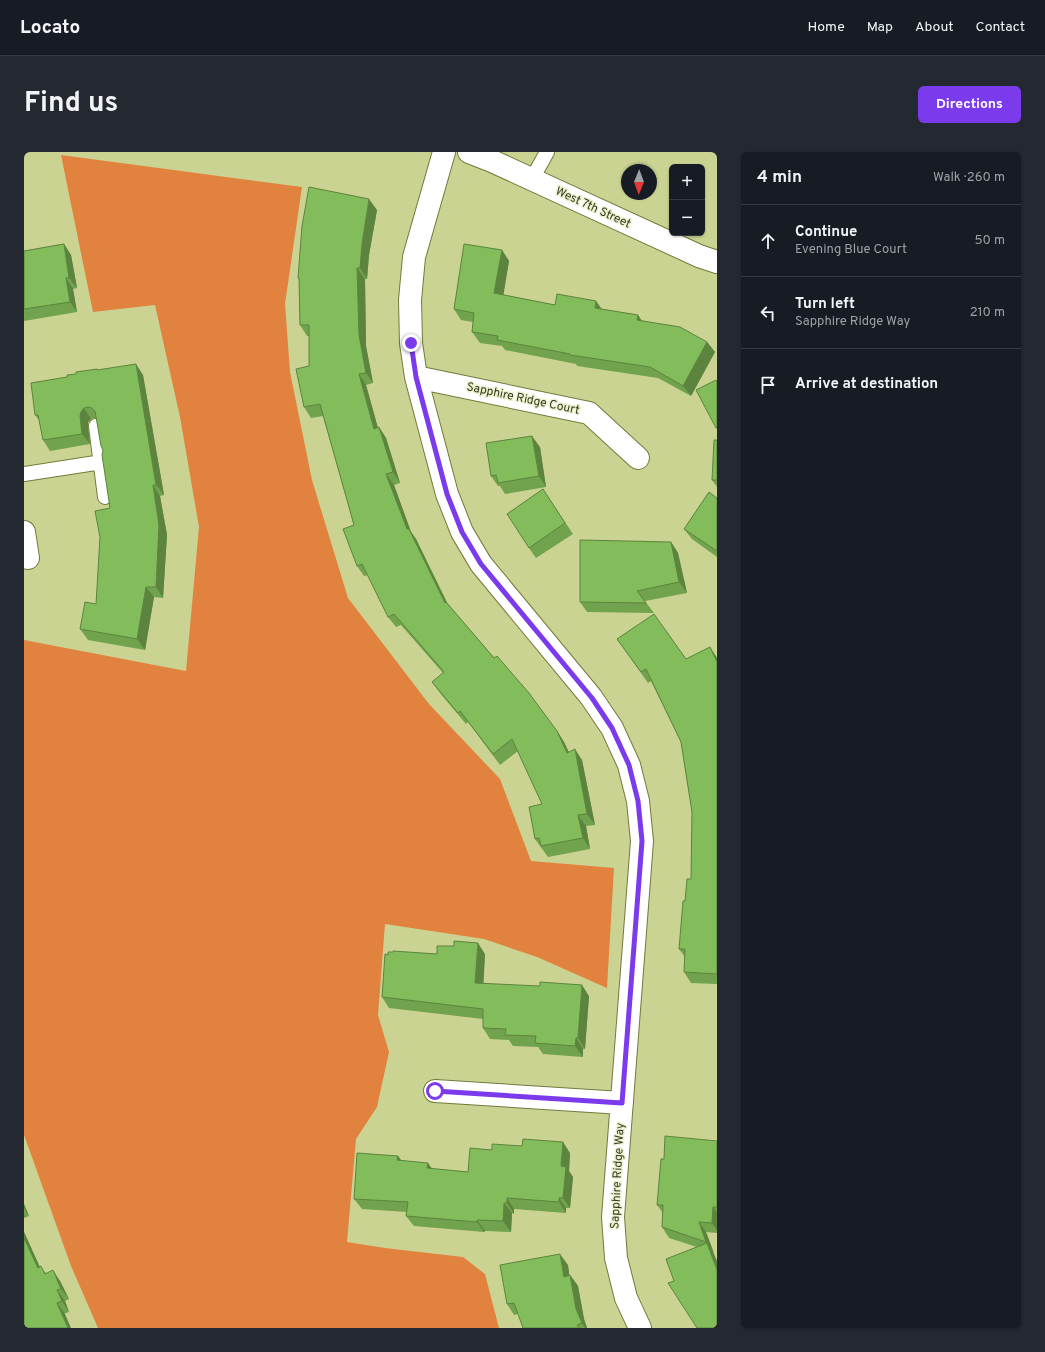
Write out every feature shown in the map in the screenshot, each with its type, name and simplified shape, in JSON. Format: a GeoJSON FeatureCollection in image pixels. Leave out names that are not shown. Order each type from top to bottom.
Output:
{"type":"FeatureCollection","features":[{"type":"Feature","properties":{"kind":"street","name":"Sapphire Ridge Way"},"geometry":{"type":"LineString","coordinates":[[444,152],[414,257],[410,300],[411,343],[416,377],[447,494],[462,532],[481,564],[592,698],[612,728],[629,765],[638,801],[642,841],[613,1217],[616,1258],[626,1298],[640,1328]]}},
{"type":"Feature","properties":{"kind":"street","name":"West 7th Street"},"geometry":{"type":"LineString","coordinates":[[470,152],[699,256],[717,262]]}},
{"type":"Feature","properties":{"kind":"street","name":"Sapphire Ridge Court"},"geometry":{"type":"LineString","coordinates":[[416,377],[590,413],[638,458]]}},
{"type":"Feature","properties":{"kind":"street"},"geometry":{"type":"LineString","coordinates":[[24,532],[28,558]]}},
{"type":"Feature","properties":{"kind":"street"},"geometry":{"type":"LineString","coordinates":[[435,1091],[622,1103]]}},
{"type":"Feature","properties":{"kind":"lane"},"geometry":{"type":"LineString","coordinates":[[532,179],[547,152]]}},
{"type":"Feature","properties":{"kind":"lane"},"geometry":{"type":"LineString","coordinates":[[96,426],[102,462],[105,497]]}},
{"type":"Feature","properties":{"kind":"lane"},"geometry":{"type":"LineString","coordinates":[[24,474],[102,462]]}},
{"type":"Feature","properties":{"kind":"shaded area"},"geometry":{"type":"Polygon","coordinates":[[[61,155],[302,187],[285,304],[290,372],[312,480],[348,598],[429,704],[500,779],[531,861],[614,868],[607,988],[537,957],[484,939],[385,924],[378,1015],[389,1052],[377,1107],[356,1139],[347,1242],[463,1257],[485,1274],[499,1328],[98,1328],[71,1266],[24,1135],[24,640],[186,671],[199,527],[180,417],[155,305],[93,312],[61,155]]]}},
{"type":"Feature","properties":{"kind":"building"},"geometry":{"type":"Polygon","coordinates":[[[309,187],[369,199],[360,268],[357,268],[359,335],[366,373],[359,374],[374,429],[379,427],[393,472],[386,474],[407,529],[409,529],[445,603],[446,602],[494,658],[497,656],[529,693],[557,731],[567,753],[575,749],[587,814],[578,815],[583,838],[541,846],[539,838],[535,839],[529,807],[542,804],[512,739],[493,754],[460,711],[458,713],[432,682],[444,672],[394,614],[388,617],[362,564],[357,566],[343,529],[354,525],[320,404],[304,407],[296,369],[309,366],[309,325],[300,325],[298,278],[302,226],[309,187]]]}},
{"type":"Feature","properties":{"kind":"building"},"geometry":{"type":"Polygon","coordinates":[[[64,244],[69,278],[66,278],[70,302],[24,309],[24,251],[64,244]]]}},
{"type":"Feature","properties":{"kind":"building"},"geometry":{"type":"Polygon","coordinates":[[[464,244],[502,250],[494,293],[555,305],[557,294],[596,301],[595,308],[638,315],[637,320],[680,327],[707,342],[683,386],[650,367],[570,355],[497,340],[498,336],[472,332],[474,313],[454,309],[464,244]]]}},
{"type":"Feature","properties":{"kind":"building"},"geometry":{"type":"Polygon","coordinates":[[[136,364],[156,485],[153,485],[159,525],[156,587],[146,587],[137,639],[80,629],[85,602],[96,604],[100,537],[95,511],[110,508],[102,455],[103,450],[95,411],[88,407],[84,408],[80,416],[82,434],[43,440],[38,415],[35,415],[31,383],[67,377],[67,375],[76,374],[76,372],[136,364]]]}},
{"type":"Feature","properties":{"kind":"building"},"geometry":{"type":"Polygon","coordinates":[[[716,380],[717,382],[717,428],[696,390],[716,380]]]}},
{"type":"Feature","properties":{"kind":"building"},"geometry":{"type":"Polygon","coordinates":[[[532,436],[539,476],[498,483],[496,475],[491,476],[486,443],[532,436]]]}},
{"type":"Feature","properties":{"kind":"building"},"geometry":{"type":"Polygon","coordinates":[[[714,440],[717,440],[717,480],[712,480],[714,440]]]}},
{"type":"Feature","properties":{"kind":"building"},"geometry":{"type":"Polygon","coordinates":[[[543,489],[565,523],[529,548],[507,514],[543,489]]]}},
{"type":"Feature","properties":{"kind":"building"},"geometry":{"type":"Polygon","coordinates":[[[709,492],[717,498],[717,551],[684,529],[709,492]]]}},
{"type":"Feature","properties":{"kind":"building"},"geometry":{"type":"Polygon","coordinates":[[[580,540],[671,542],[679,582],[637,591],[646,603],[580,602],[580,540]]]}},
{"type":"Feature","properties":{"kind":"building"},"geometry":{"type":"Polygon","coordinates":[[[654,614],[686,659],[710,647],[717,662],[717,974],[684,972],[685,949],[679,949],[683,901],[685,901],[687,879],[691,879],[692,812],[681,742],[646,669],[641,672],[617,639],[654,614]]]}},
{"type":"Feature","properties":{"kind":"building"},"geometry":{"type":"Polygon","coordinates":[[[454,941],[478,943],[475,983],[540,986],[540,982],[582,985],[578,1038],[576,1038],[575,1046],[535,1043],[536,1036],[505,1035],[506,1029],[483,1028],[483,1009],[382,997],[385,954],[388,955],[388,952],[393,951],[437,954],[437,946],[454,946],[454,941]]]}},
{"type":"Feature","properties":{"kind":"building"},"geometry":{"type":"Polygon","coordinates":[[[665,1136],[717,1141],[717,1207],[713,1207],[712,1223],[699,1222],[706,1242],[662,1227],[663,1205],[657,1205],[661,1159],[664,1159],[665,1136]]]}},
{"type":"Feature","properties":{"kind":"building"},"geometry":{"type":"Polygon","coordinates":[[[523,1139],[563,1142],[561,1166],[566,1167],[563,1198],[559,1198],[559,1202],[507,1198],[507,1203],[504,1203],[503,1221],[477,1220],[477,1222],[406,1216],[408,1202],[354,1199],[357,1153],[398,1156],[397,1160],[428,1163],[427,1168],[468,1172],[470,1148],[492,1150],[492,1144],[522,1146],[523,1139]]]}},
{"type":"Feature","properties":{"kind":"building"},"geometry":{"type":"Polygon","coordinates":[[[24,1238],[38,1268],[41,1266],[45,1274],[53,1270],[61,1289],[57,1290],[62,1301],[57,1303],[68,1328],[24,1328],[24,1238]]]}},
{"type":"Feature","properties":{"kind":"building"},"geometry":{"type":"Polygon","coordinates":[[[707,1243],[717,1270],[717,1328],[697,1328],[668,1283],[674,1281],[666,1259],[707,1243]]]}},
{"type":"Feature","properties":{"kind":"building"},"geometry":{"type":"Polygon","coordinates":[[[560,1254],[564,1277],[570,1275],[576,1309],[582,1323],[577,1325],[579,1328],[523,1328],[514,1303],[507,1304],[500,1265],[560,1254]]]}},
{"type":"Feature","properties":{"kind":"route"},"geometry":{"type":"LineString","coordinates":[[411,343],[416,377],[447,494],[462,532],[481,564],[592,698],[612,728],[629,765],[638,801],[642,841],[622,1103],[435,1091]]}}]}
